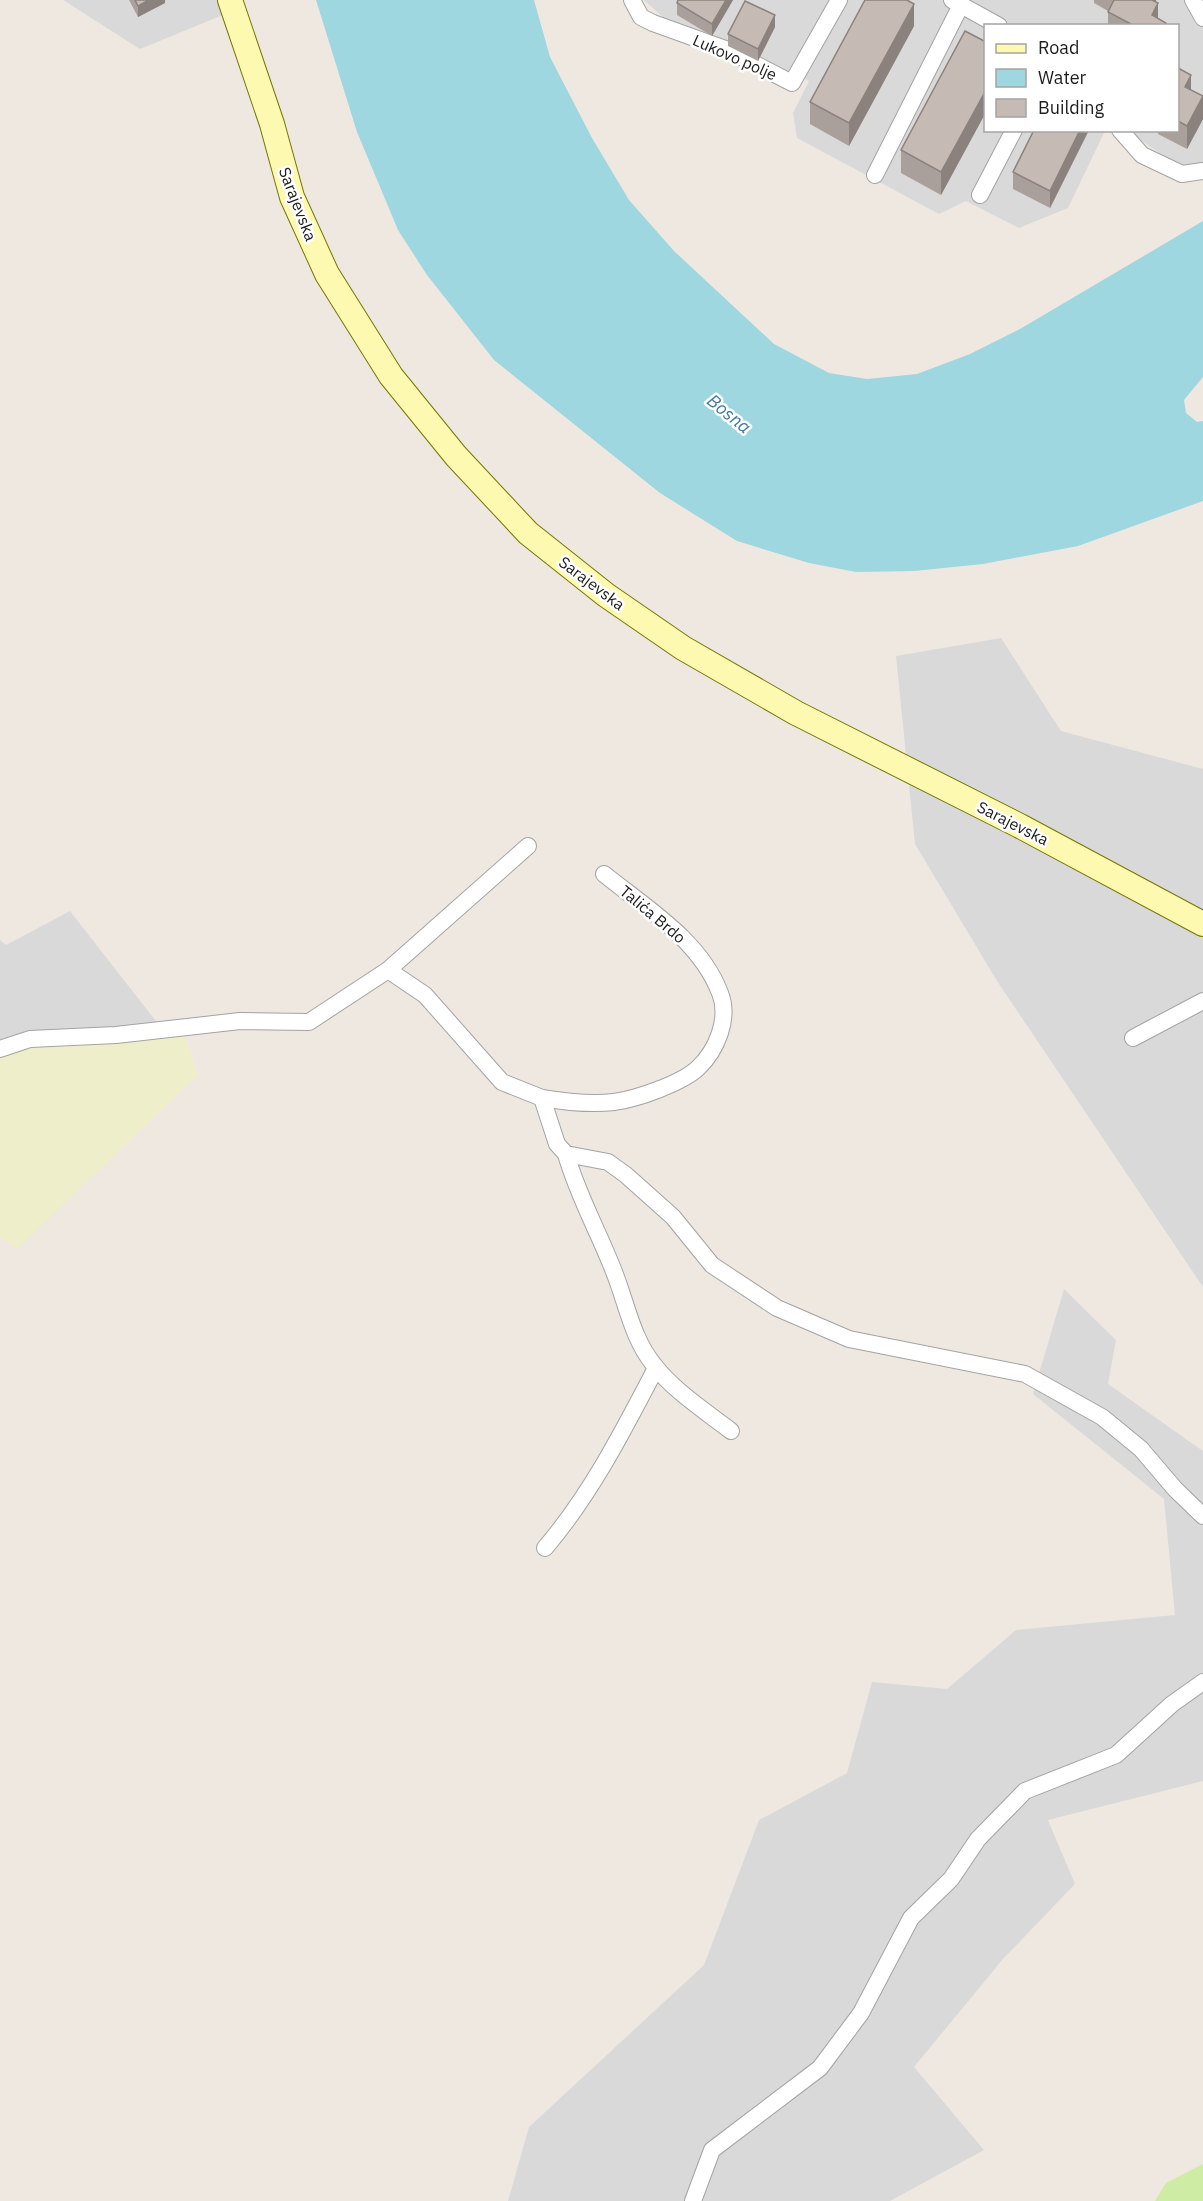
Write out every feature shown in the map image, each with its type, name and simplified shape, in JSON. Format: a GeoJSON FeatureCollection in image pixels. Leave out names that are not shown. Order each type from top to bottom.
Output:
{"type":"FeatureCollection","features":[{"type":"Feature","properties":{"kind":"main road","name":"Sarajevska"},"geometry":{"type":"LineString","coordinates":[[230,0],[272,124],[292,197],[327,274],[391,376],[456,456],[528,533],[606,595],[683,648],[776,702],[1020,826],[1203,924]]}},
{"type":"Feature","properties":{"kind":"street","name":"Lukovo polje"},"geometry":{"type":"LineString","coordinates":[[632,0],[641,16],[653,23],[728,50],[792,83],[839,0]]}},
{"type":"Feature","properties":{"kind":"street"},"geometry":{"type":"LineString","coordinates":[[1192,0],[1203,18]]}},
{"type":"Feature","properties":{"kind":"street"},"geometry":{"type":"LineString","coordinates":[[875,175],[957,2],[996,24]]}},
{"type":"Feature","properties":{"kind":"street"},"geometry":{"type":"LineString","coordinates":[[980,195],[1013,132]]}},
{"type":"Feature","properties":{"kind":"street"},"geometry":{"type":"LineString","coordinates":[[1122,132],[1142,155],[1182,174],[1203,171]]}},
{"type":"Feature","properties":{"kind":"street"},"geometry":{"type":"LineString","coordinates":[[0,1049],[30,1039],[116,1035],[240,1021],[309,1022],[388,970],[528,846]]}},
{"type":"Feature","properties":{"kind":"street","name":"Talića Brdo"},"geometry":{"type":"LineString","coordinates":[[388,970],[425,995],[502,1082],[542,1098],[575,1103],[615,1102],[668,1086],[698,1068],[715,1044],[724,1018],[720,993],[684,938],[604,874]]}},
{"type":"Feature","properties":{"kind":"street"},"geometry":{"type":"LineString","coordinates":[[1133,1038],[1203,1001]]}},
{"type":"Feature","properties":{"kind":"street"},"geometry":{"type":"LineString","coordinates":[[542,1098],[557,1144],[566,1154],[580,1194],[616,1276],[633,1332],[656,1368],[731,1431]]}},
{"type":"Feature","properties":{"kind":"street"},"geometry":{"type":"LineString","coordinates":[[566,1154],[575,1158],[591,1158],[608,1162],[626,1175],[673,1217],[712,1265],[777,1308],[849,1339],[1025,1374],[1102,1417],[1141,1449],[1175,1489],[1203,1516]]}},
{"type":"Feature","properties":{"kind":"street"},"geometry":{"type":"LineString","coordinates":[[545,1548],[572,1516],[590,1489],[656,1368]]}},
{"type":"Feature","properties":{"kind":"street"},"geometry":{"type":"LineString","coordinates":[[693,2201],[712,2150],[820,2068],[861,2013],[911,1918],[951,1879],[978,1839],[1025,1791],[1116,1755],[1172,1704],[1203,1682]]}},
{"type":"Feature","properties":{"kind":"shaded area"},"geometry":{"type":"Polygon","coordinates":[[[63,0],[219,0],[223,15],[140,49],[63,0]]]}},
{"type":"Feature","properties":{"kind":"shaded area"},"geometry":{"type":"Polygon","coordinates":[[[644,0],[1203,0],[1203,164],[1185,165],[1167,158],[1128,132],[1179,132],[1179,24],[984,24],[984,132],[1105,132],[1068,208],[1019,228],[966,201],[939,214],[797,138],[793,113],[809,81],[716,36],[664,18],[644,0]]]}},
{"type":"Feature","properties":{"kind":"shaded area"},"geometry":{"type":"Polygon","coordinates":[[[1001,638],[1061,731],[1203,769],[1203,1287],[997,981],[915,844],[896,656],[1001,638]]]}},
{"type":"Feature","properties":{"kind":"shaded area"},"geometry":{"type":"Polygon","coordinates":[[[70,911],[198,1075],[0,1076],[0,940],[6,945],[70,911]]]}},
{"type":"Feature","properties":{"kind":"shaded area"},"geometry":{"type":"Polygon","coordinates":[[[1064,1289],[1116,1340],[1108,1384],[1203,1451],[1203,1781],[1048,1820],[1075,1884],[1003,1959],[914,2067],[984,2150],[890,2201],[508,2201],[529,2127],[704,1965],[759,1820],[847,1773],[872,1682],[947,1689],[1016,1630],[1175,1615],[1164,1499],[1033,1394],[1064,1289]]]}},
{"type":"Feature","properties":{"kind":"green space"},"geometry":{"type":"Polygon","coordinates":[[[182,1026],[198,1075],[18,1248],[0,1238],[0,1048],[182,1026]]]}},
{"type":"Feature","properties":{"kind":"green space"},"geometry":{"type":"Polygon","coordinates":[[[1203,2164],[1203,2201],[1155,2201],[1166,2183],[1203,2164]]]}},
{"type":"Feature","properties":{"kind":"water","name":"Bosna"},"geometry":{"type":"Polygon","coordinates":[[[316,0],[534,0],[550,57],[592,138],[629,200],[674,251],[774,344],[829,373],[867,379],[917,374],[970,354],[1020,329],[1203,221],[1203,377],[1184,400],[1186,413],[1197,422],[1203,421],[1203,501],[1078,546],[983,564],[914,571],[856,572],[809,563],[737,541],[660,493],[494,360],[427,275],[398,230],[357,132],[316,0]]]}},
{"type":"Feature","properties":{"kind":"building"},"geometry":{"type":"Polygon","coordinates":[[[135,0],[149,0],[138,6],[135,0]]]}},
{"type":"Feature","properties":{"kind":"building"},"geometry":{"type":"Polygon","coordinates":[[[678,0],[726,0],[712,24],[677,3],[678,0]]]}},
{"type":"Feature","properties":{"kind":"building"},"geometry":{"type":"Polygon","coordinates":[[[865,0],[907,0],[914,4],[849,123],[810,102],[865,0]]]}},
{"type":"Feature","properties":{"kind":"building"},"geometry":{"type":"Polygon","coordinates":[[[1114,0],[1152,0],[1158,3],[1152,15],[1166,23],[1131,24],[1108,12],[1114,0]]]}},
{"type":"Feature","properties":{"kind":"building"},"geometry":{"type":"Polygon","coordinates":[[[745,1],[775,15],[758,49],[728,34],[745,1]]]}},
{"type":"Feature","properties":{"kind":"building"},"geometry":{"type":"Polygon","coordinates":[[[965,31],[984,41],[984,94],[941,172],[901,150],[965,31]]]}},
{"type":"Feature","properties":{"kind":"building"},"geometry":{"type":"Polygon","coordinates":[[[1179,69],[1191,75],[1185,87],[1203,96],[1187,126],[1179,122],[1179,69]]]}},
{"type":"Feature","properties":{"kind":"building"},"geometry":{"type":"Polygon","coordinates":[[[1033,132],[1079,132],[1050,191],[1013,172],[1033,132]]]}}]}
